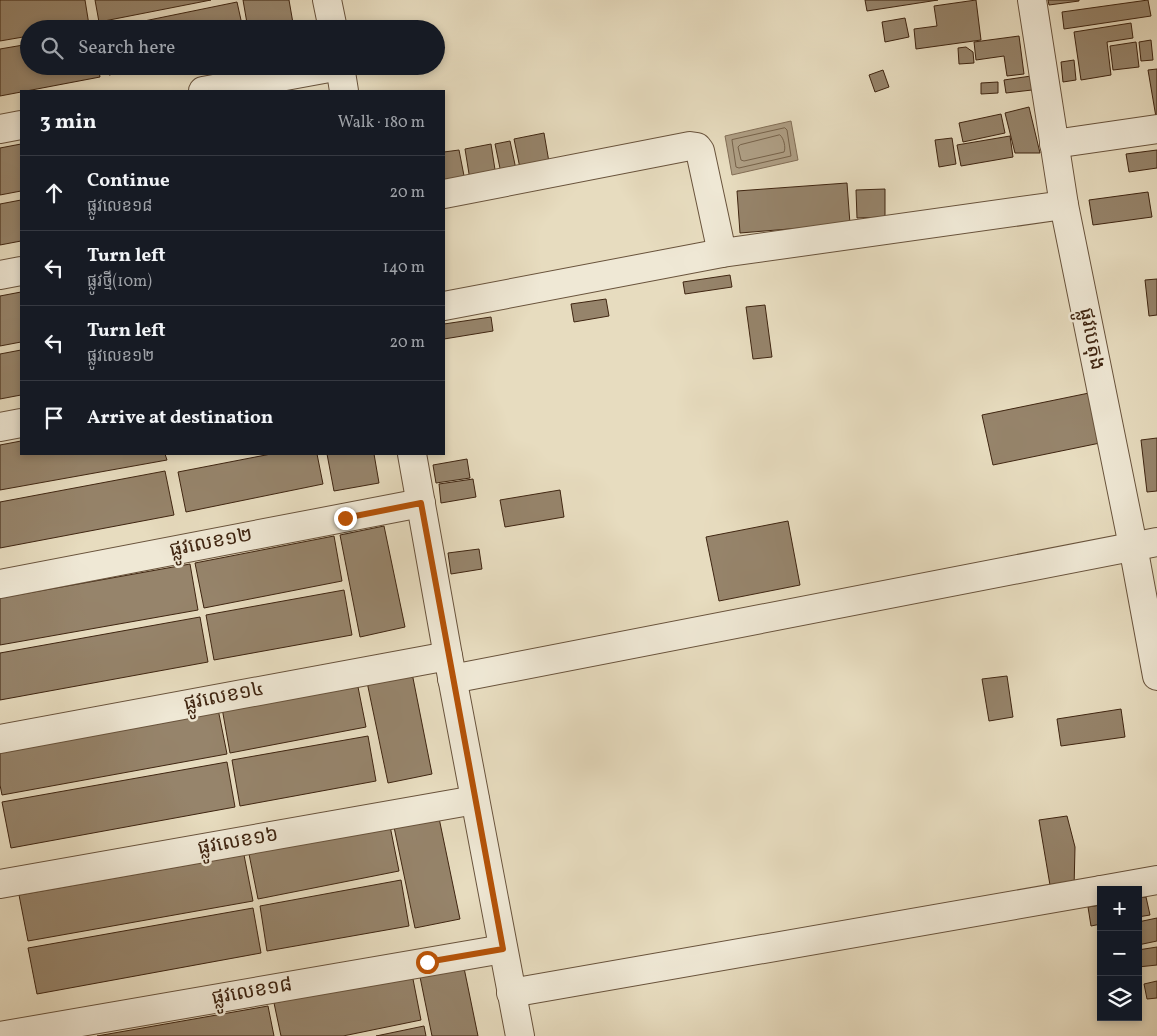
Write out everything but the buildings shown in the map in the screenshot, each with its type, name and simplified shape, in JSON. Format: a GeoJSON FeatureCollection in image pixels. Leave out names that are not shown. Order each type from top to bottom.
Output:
{"type":"FeatureCollection","features":[{"type":"Feature","properties":{"kind":"street"},"geometry":{"type":"LineString","coordinates":[[327,0],[330,20]]}},
{"type":"Feature","properties":{"kind":"street","name":"ផ្លូវបេតុង"},"geometry":{"type":"LineString","coordinates":[[1032,0],[1064,205],[1145,544],[1157,676]]}},
{"type":"Feature","properties":{"kind":"street"},"geometry":{"type":"LineString","coordinates":[[208,90],[291,75]]}},
{"type":"Feature","properties":{"kind":"street"},"geometry":{"type":"LineString","coordinates":[[341,75],[344,90]]}},
{"type":"Feature","properties":{"kind":"street"},"geometry":{"type":"LineString","coordinates":[[0,129],[20,125]]}},
{"type":"Feature","properties":{"kind":"street"},"geometry":{"type":"LineString","coordinates":[[1054,144],[1157,129]]}},
{"type":"Feature","properties":{"kind":"street"},"geometry":{"type":"LineString","coordinates":[[445,194],[690,146],[697,147],[700,151],[722,253]]}},
{"type":"Feature","properties":{"kind":"street"},"geometry":{"type":"LineString","coordinates":[[445,306],[722,253],[1064,205]]}},
{"type":"Feature","properties":{"kind":"street"},"geometry":{"type":"LineString","coordinates":[[0,275],[20,271]]}},
{"type":"Feature","properties":{"kind":"street"},"geometry":{"type":"LineString","coordinates":[[0,427],[20,423]]}},
{"type":"Feature","properties":{"kind":"street"},"geometry":{"type":"LineString","coordinates":[[412,455],[520,1036]]}},
{"type":"Feature","properties":{"kind":"street","name":"ផ្លូវលេខ១២"},"geometry":{"type":"LineString","coordinates":[[0,584],[421,503]]}},
{"type":"Feature","properties":{"kind":"street","name":"ផ្លូវលេខ១៤"},"geometry":{"type":"LineString","coordinates":[[0,739],[450,667],[1145,544]]}},
{"type":"Feature","properties":{"kind":"street","name":"ផ្លូវលេខ១៦"},"geometry":{"type":"LineString","coordinates":[[0,884],[475,800]]}},
{"type":"Feature","properties":{"kind":"street"},"geometry":{"type":"LineString","coordinates":[[1123,886],[1157,880]]}},
{"type":"Feature","properties":{"kind":"street"},"geometry":{"type":"LineString","coordinates":[[511,993],[1097,891]]}},
{"type":"Feature","properties":{"kind":"street","name":"ផ្លូវលេខ១៨"},"geometry":{"type":"LineString","coordinates":[[2,1031],[503,949]]}},
{"type":"Feature","properties":{"kind":"water"},"geometry":{"type":"Polygon","coordinates":[[[791,121],[798,160],[732,175],[725,136],[791,121]]]}},
{"type":"Feature","properties":{"kind":"route"},"geometry":{"type":"LineString","coordinates":[[345,518],[421,503],[503,949],[427,962]]}}]}
